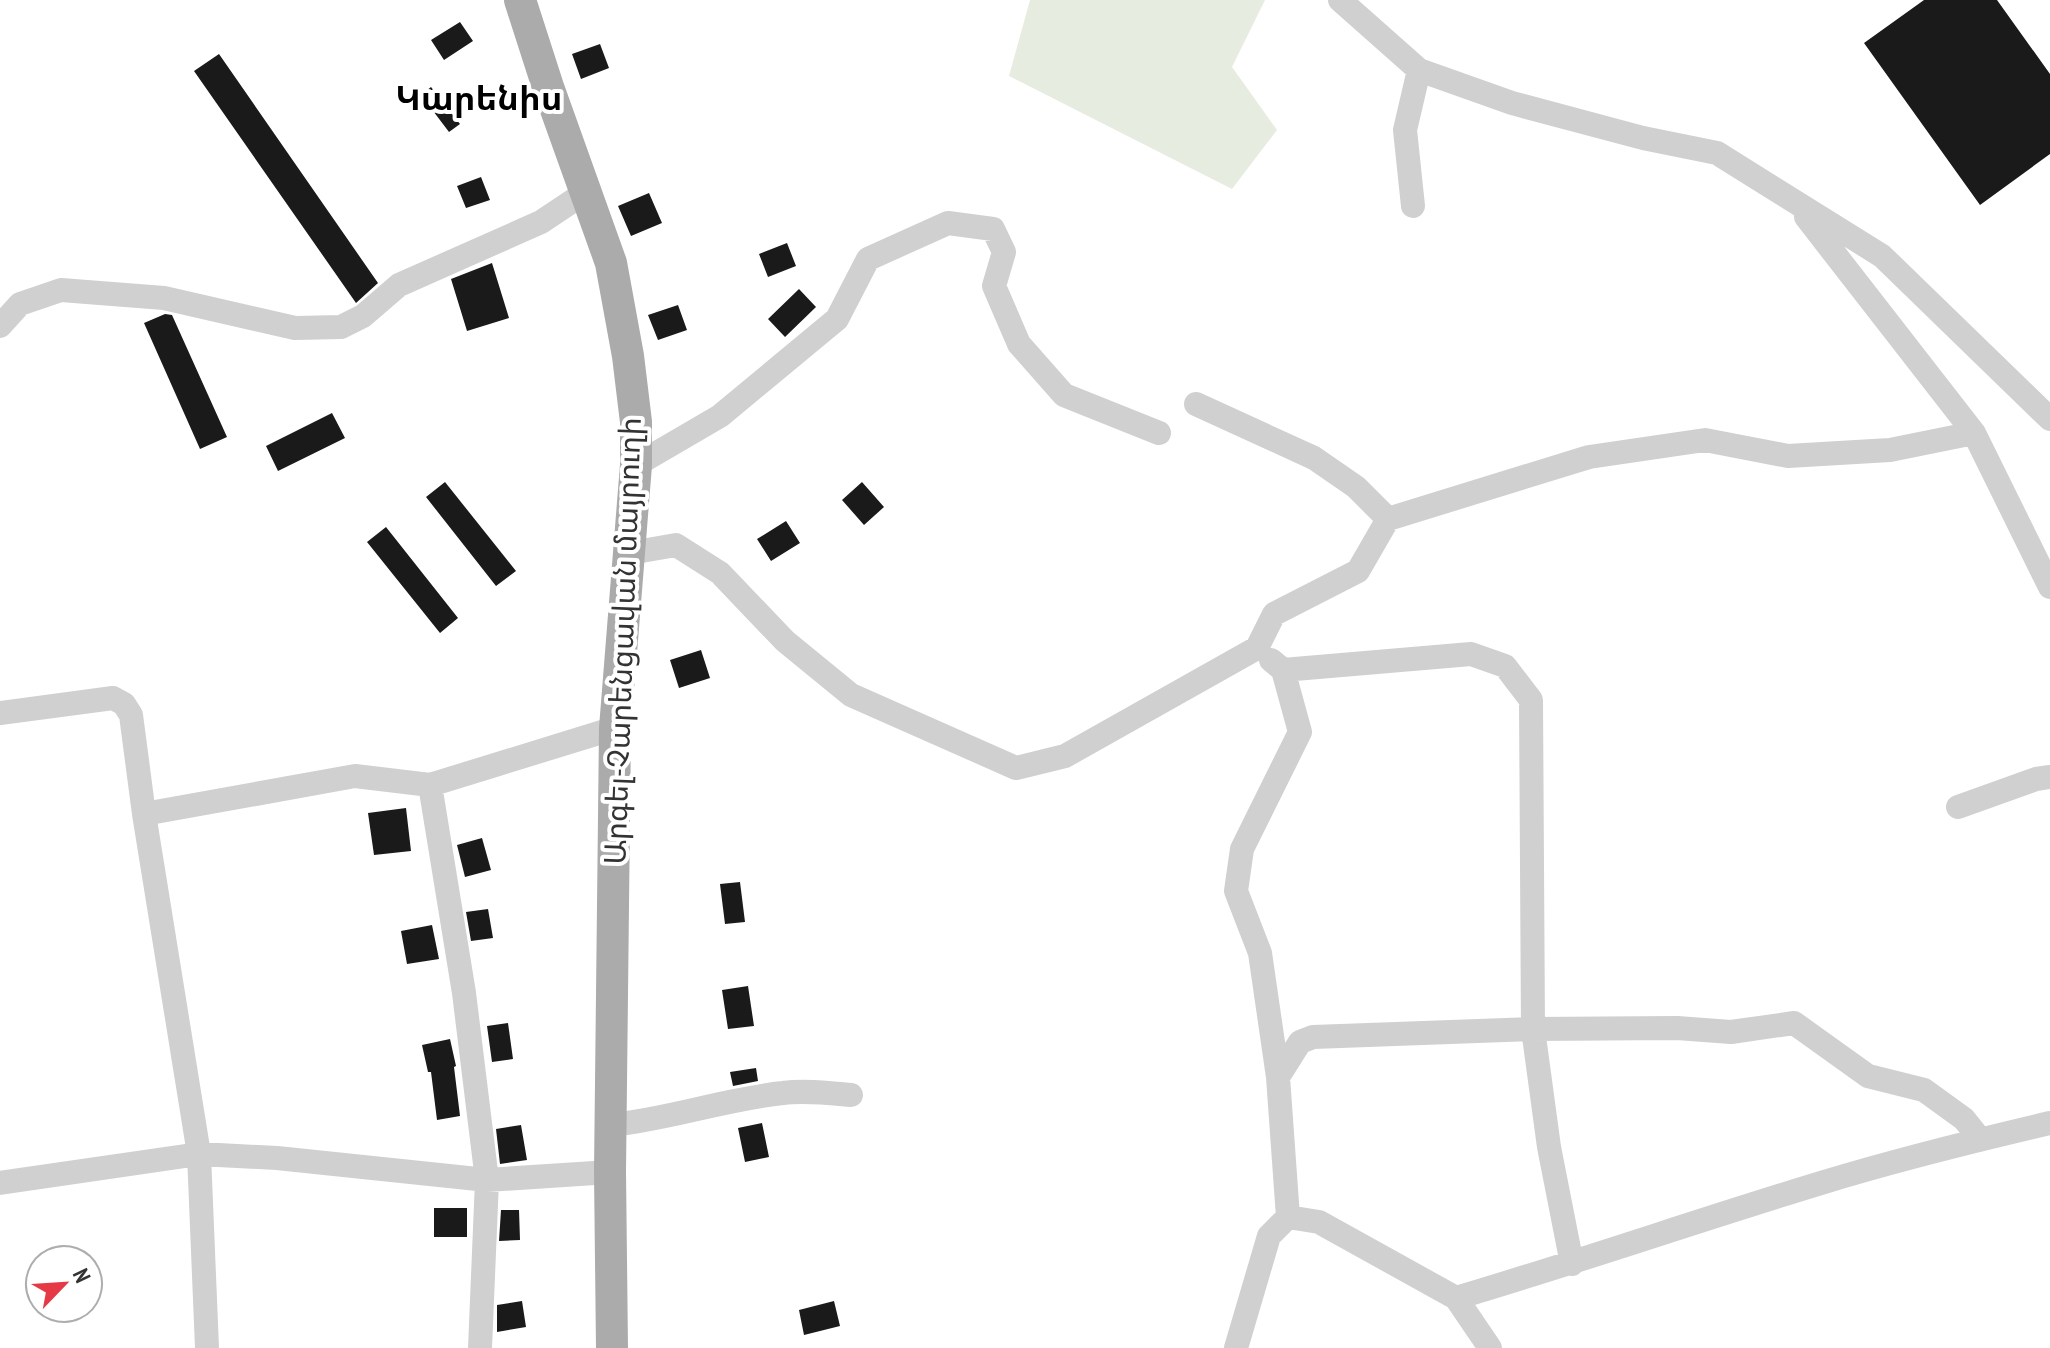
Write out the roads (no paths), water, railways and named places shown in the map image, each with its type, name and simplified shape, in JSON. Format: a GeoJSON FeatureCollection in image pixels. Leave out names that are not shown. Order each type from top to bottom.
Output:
{"type":"FeatureCollection","features":[{"type":"Feature","properties":{"kind":"main road","name":"Արգել-Չարենցավան մայրուղի"},"geometry":{"type":"LineString","coordinates":[[520,0],[611,263],[636,422],[630,553],[615,728],[610,1172],[612,1348]]}},
{"type":"Feature","properties":{"kind":"street"},"geometry":{"type":"LineString","coordinates":[[1340,0],[1419,70],[1512,103],[1643,138],[1717,153],[1882,256],[2050,419]]}},
{"type":"Feature","properties":{"kind":"street"},"geometry":{"type":"LineString","coordinates":[[1413,206],[1405,130],[1419,70]]}},
{"type":"Feature","properties":{"kind":"street"},"geometry":{"type":"LineString","coordinates":[[0,326],[20,304],[61,290],[164,298],[295,328],[341,327],[363,316],[399,285],[541,222],[586,192]]}},
{"type":"Feature","properties":{"kind":"street"},"geometry":{"type":"LineString","coordinates":[[1796,203],[1974,433],[2050,587]]}},
{"type":"Feature","properties":{"kind":"street"},"geometry":{"type":"LineString","coordinates":[[636,465],[720,416],[837,319],[868,259],[948,223],[993,229],[1004,252],[994,286],[1012,330],[1019,344],[1064,395],[1159,433]]}},
{"type":"Feature","properties":{"kind":"street"},"geometry":{"type":"LineString","coordinates":[[1196,404],[1314,458],[1356,487],[1388,519]]}},
{"type":"Feature","properties":{"kind":"street"},"geometry":{"type":"LineString","coordinates":[[630,553],[676,545],[720,573],[785,641],[851,695],[1016,768],[1065,756],[1257,648],[1274,614],[1358,571],[1388,519],[1589,457],[1705,440],[1788,456],[1890,450],[1974,433]]}},
{"type":"Feature","properties":{"kind":"street"},"geometry":{"type":"LineString","coordinates":[[1236,1348],[1269,1236],[1288,1217],[1278,1077],[1260,953],[1236,891],[1242,849],[1300,732],[1283,670],[1257,648]]}},
{"type":"Feature","properties":{"kind":"street"},"geometry":{"type":"LineString","coordinates":[[1283,670],[1471,654],[1505,666],[1531,700],[1533,1029],[1549,1147],[1572,1264]]}},
{"type":"Feature","properties":{"kind":"street"},"geometry":{"type":"LineString","coordinates":[[0,713],[113,698],[124,704],[131,715],[199,1154],[207,1348]]}},
{"type":"Feature","properties":{"kind":"street"},"geometry":{"type":"LineString","coordinates":[[144,814],[355,776],[430,785],[615,728]]}},
{"type":"Feature","properties":{"kind":"street"},"geometry":{"type":"LineString","coordinates":[[1958,807],[2036,779],[2050,777]]}},
{"type":"Feature","properties":{"kind":"street"},"geometry":{"type":"LineString","coordinates":[[430,785],[464,993],[487,1180],[480,1348]]}},
{"type":"Feature","properties":{"kind":"street"},"geometry":{"type":"LineString","coordinates":[[1278,1077],[1300,1042],[1313,1037],[1533,1029],[1677,1028],[1731,1032],[1794,1023],[1868,1076],[1924,1090],[1964,1119],[1980,1139]]}},
{"type":"Feature","properties":{"kind":"street"},"geometry":{"type":"LineString","coordinates":[[611,1125],[641,1122],[783,1093],[851,1095]]}},
{"type":"Feature","properties":{"kind":"street"},"geometry":{"type":"LineString","coordinates":[[1456,1298],[1572,1264],[1822,1182],[2050,1123]]}},
{"type":"Feature","properties":{"kind":"street"},"geometry":{"type":"LineString","coordinates":[[0,1183],[199,1154],[277,1158],[487,1180],[610,1172]]}},
{"type":"Feature","properties":{"kind":"street"},"geometry":{"type":"LineString","coordinates":[[1288,1217],[1319,1222],[1456,1298],[1490,1348]]}},
{"type":"Feature","properties":{"kind":"district","name":"Կարենիս"},"geometry":{"type":"Point","coordinates":[479,98]}}]}
